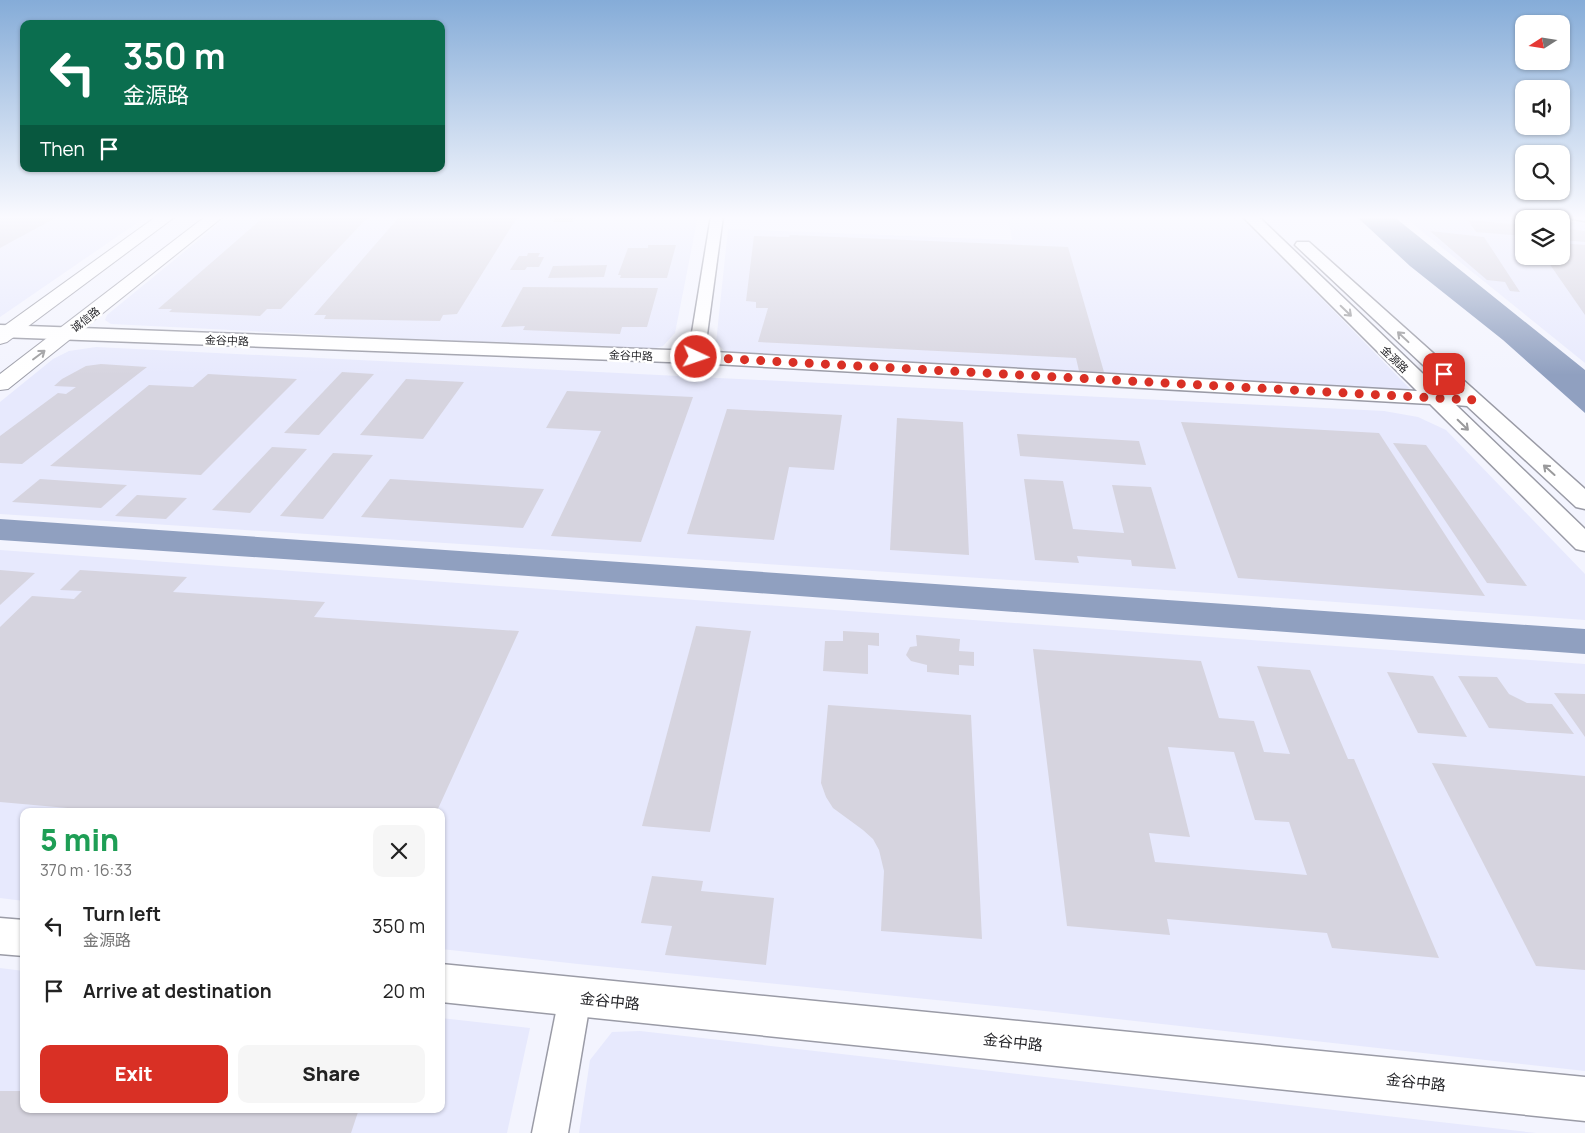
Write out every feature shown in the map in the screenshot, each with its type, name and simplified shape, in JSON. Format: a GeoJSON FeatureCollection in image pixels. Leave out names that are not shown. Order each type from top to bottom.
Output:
{"type":"FeatureCollection","features":[{"type":"Feature","properties":{"kind":"main road"},"geometry":{"type":"LineString","coordinates":[[3,334],[94,269]]}},
{"type":"Feature","properties":{"kind":"main road","name":"诚信路"},"geometry":{"type":"LineString","coordinates":[[0,384],[149,269]]}},
{"type":"Feature","properties":{"kind":"street"},"geometry":{"type":"LineString","coordinates":[[696,357],[709,269]]}},
{"type":"Feature","properties":{"kind":"street","name":"金源路"},"geometry":{"type":"LineString","coordinates":[[1303,269],[1585,544]]}},
{"type":"Feature","properties":{"kind":"street","name":"金源路"},"geometry":{"type":"LineString","coordinates":[[1329,269],[1585,502]]}},
{"type":"Feature","properties":{"kind":"street","name":"金谷中路"},"geometry":{"type":"LineString","coordinates":[[3,334],[696,357],[1472,400]]}},
{"type":"Feature","properties":{"kind":"street"},"geometry":{"type":"LineString","coordinates":[[0,936],[20,938]]}},
{"type":"Feature","properties":{"kind":"street","name":"金谷中路"},"geometry":{"type":"LineString","coordinates":[[445,983],[1585,1099]]}},
{"type":"Feature","properties":{"kind":"street"},"geometry":{"type":"LineString","coordinates":[[550,1133],[575,997]]}},
{"type":"Feature","properties":{"kind":"shaded area"},"geometry":{"type":"Polygon","coordinates":[[[0,269],[70,269],[0,317],[0,269]]]}},
{"type":"Feature","properties":{"kind":"shaded area"},"geometry":{"type":"Polygon","coordinates":[[[163,269],[688,269],[675,333],[663,346],[645,351],[111,324],[105,320],[107,315],[163,269]]]}},
{"type":"Feature","properties":{"kind":"shaded area"},"geometry":{"type":"Polygon","coordinates":[[[724,269],[1293,269],[1413,392],[747,356],[726,352],[716,343],[724,269]]]}},
{"type":"Feature","properties":{"kind":"shaded area"},"geometry":{"type":"Polygon","coordinates":[[[1468,269],[1585,269],[1585,363],[1468,269]]]}},
{"type":"Feature","properties":{"kind":"shaded area"},"geometry":{"type":"Polygon","coordinates":[[[96,347],[1384,411],[1418,417],[1446,430],[1585,574],[1585,620],[1211,593],[0,514],[0,402],[53,359],[69,351],[96,347]]]}},
{"type":"Feature","properties":{"kind":"shaded area"},"geometry":{"type":"Polygon","coordinates":[[[0,550],[1585,664],[1585,1071],[1045,1011],[445,949],[445,808],[20,808],[20,900],[0,898],[0,550]]]}},
{"type":"Feature","properties":{"kind":"shaded area"},"geometry":{"type":"Polygon","coordinates":[[[0,968],[20,970],[20,1113],[445,1113],[445,1018],[530,1028],[507,1133],[0,1133],[0,968]]]}},
{"type":"Feature","properties":{"kind":"shaded area"},"geometry":{"type":"Polygon","coordinates":[[[640,1031],[1536,1133],[579,1133],[590,1060],[612,1032],[640,1031]]]}},
{"type":"Feature","properties":{"kind":"water"},"geometry":{"type":"Polygon","coordinates":[[[1414,269],[1459,269],[1585,370],[1585,413],[1503,340],[1414,269]]]}},
{"type":"Feature","properties":{"kind":"water"},"geometry":{"type":"Polygon","coordinates":[[[0,519],[1585,629],[1585,654],[432,569],[0,540],[0,519]]]}},
{"type":"Feature","properties":{"kind":"building"},"geometry":{"type":"Polygon","coordinates":[[[204,269],[319,269],[281,309],[267,309],[260,316],[169,312],[172,309],[158,309],[204,269]]]}},
{"type":"Feature","properties":{"kind":"building"},"geometry":{"type":"Polygon","coordinates":[[[354,269],[485,269],[457,314],[443,315],[440,321],[324,319],[326,315],[314,315],[354,269]]]}},
{"type":"Feature","properties":{"kind":"building"},"geometry":{"type":"Polygon","coordinates":[[[511,269],[526,269],[525,270],[511,269]]]}},
{"type":"Feature","properties":{"kind":"building"},"geometry":{"type":"Polygon","coordinates":[[[552,269],[606,269],[604,277],[548,278],[552,269]]]}},
{"type":"Feature","properties":{"kind":"building"},"geometry":{"type":"Polygon","coordinates":[[[620,269],[669,269],[667,278],[620,278],[621,275],[618,275],[620,269]]]}},
{"type":"Feature","properties":{"kind":"building"},"geometry":{"type":"Polygon","coordinates":[[[750,269],[1074,269],[1104,372],[1079,371],[1076,358],[758,342],[768,308],[756,308],[756,302],[746,301],[750,269]]]}},
{"type":"Feature","properties":{"kind":"building"},"geometry":{"type":"Polygon","coordinates":[[[1474,269],[1505,269],[1520,292],[1510,291],[1505,282],[1487,280],[1474,269]]]}},
{"type":"Feature","properties":{"kind":"building"},"geometry":{"type":"Polygon","coordinates":[[[1553,269],[1585,269],[1585,315],[1553,269]]]}},
{"type":"Feature","properties":{"kind":"building"},"geometry":{"type":"Polygon","coordinates":[[[523,287],[658,288],[647,327],[622,327],[620,334],[523,330],[525,326],[501,327],[523,287]]]}},
{"type":"Feature","properties":{"kind":"building"},"geometry":{"type":"Polygon","coordinates":[[[101,364],[147,367],[22,464],[0,463],[0,436],[58,393],[66,394],[76,387],[54,386],[62,379],[86,366],[101,364]]]}},
{"type":"Feature","properties":{"kind":"building"},"geometry":{"type":"Polygon","coordinates":[[[342,372],[374,374],[319,435],[284,433],[342,372]]]}},
{"type":"Feature","properties":{"kind":"building"},"geometry":{"type":"Polygon","coordinates":[[[208,374],[297,379],[201,475],[50,466],[149,385],[193,387],[208,374]]]}},
{"type":"Feature","properties":{"kind":"building"},"geometry":{"type":"Polygon","coordinates":[[[406,379],[464,382],[423,439],[360,435],[406,379]]]}},
{"type":"Feature","properties":{"kind":"building"},"geometry":{"type":"Polygon","coordinates":[[[567,391],[693,397],[641,542],[551,536],[601,431],[546,428],[567,391]]]}},
{"type":"Feature","properties":{"kind":"building"},"geometry":{"type":"Polygon","coordinates":[[[727,409],[842,415],[834,470],[789,467],[774,540],[687,534],[727,409]]]}},
{"type":"Feature","properties":{"kind":"building"},"geometry":{"type":"Polygon","coordinates":[[[897,418],[963,422],[969,555],[890,550],[897,418]]]}},
{"type":"Feature","properties":{"kind":"building"},"geometry":{"type":"Polygon","coordinates":[[[1181,422],[1379,433],[1485,596],[1238,578],[1181,422]]]}},
{"type":"Feature","properties":{"kind":"building"},"geometry":{"type":"Polygon","coordinates":[[[1017,434],[1139,441],[1146,465],[1020,456],[1017,434]]]}},
{"type":"Feature","properties":{"kind":"building"},"geometry":{"type":"Polygon","coordinates":[[[1393,443],[1426,445],[1527,586],[1487,583],[1393,443]]]}},
{"type":"Feature","properties":{"kind":"building"},"geometry":{"type":"Polygon","coordinates":[[[272,447],[307,449],[250,513],[212,510],[272,447]]]}},
{"type":"Feature","properties":{"kind":"building"},"geometry":{"type":"Polygon","coordinates":[[[333,453],[373,455],[323,519],[280,516],[333,453]]]}},
{"type":"Feature","properties":{"kind":"building"},"geometry":{"type":"Polygon","coordinates":[[[40,479],[127,485],[101,508],[12,502],[40,479]]]}},
{"type":"Feature","properties":{"kind":"building"},"geometry":{"type":"Polygon","coordinates":[[[390,479],[544,489],[523,528],[361,517],[390,479]]]}},
{"type":"Feature","properties":{"kind":"building"},"geometry":{"type":"Polygon","coordinates":[[[1024,479],[1063,481],[1073,529],[1124,533],[1112,485],[1151,487],[1176,569],[1132,566],[1131,560],[1077,556],[1079,563],[1035,560],[1024,479]]]}},
{"type":"Feature","properties":{"kind":"building"},"geometry":{"type":"Polygon","coordinates":[[[137,495],[187,498],[166,519],[115,516],[137,495]]]}},
{"type":"Feature","properties":{"kind":"building"},"geometry":{"type":"Polygon","coordinates":[[[0,570],[35,573],[0,605],[0,570]]]}},
{"type":"Feature","properties":{"kind":"building"},"geometry":{"type":"Polygon","coordinates":[[[80,570],[187,577],[173,592],[325,602],[314,617],[519,631],[438,808],[67,808],[0,802],[0,627],[32,596],[74,599],[82,591],[60,590],[80,570]]]}},
{"type":"Feature","properties":{"kind":"building"},"geometry":{"type":"Polygon","coordinates":[[[696,626],[751,631],[710,832],[642,826],[696,626]]]}},
{"type":"Feature","properties":{"kind":"building"},"geometry":{"type":"Polygon","coordinates":[[[843,631],[879,633],[879,646],[868,645],[868,674],[823,671],[825,641],[843,641],[843,631]]]}},
{"type":"Feature","properties":{"kind":"building"},"geometry":{"type":"Polygon","coordinates":[[[916,635],[960,639],[959,651],[974,652],[974,666],[959,665],[959,675],[927,672],[927,665],[911,661],[906,655],[910,647],[917,646],[916,635]]]}},
{"type":"Feature","properties":{"kind":"building"},"geometry":{"type":"Polygon","coordinates":[[[1033,649],[1201,661],[1219,718],[1254,721],[1264,752],[1290,754],[1257,666],[1310,670],[1348,759],[1354,759],[1439,958],[1332,948],[1327,933],[1167,919],[1170,935],[1067,926],[1033,649]],[[1168,747],[1190,837],[1149,833],[1155,862],[1307,875],[1289,822],[1255,820],[1234,752],[1168,747]]]}},
{"type":"Feature","properties":{"kind":"building"},"geometry":{"type":"Polygon","coordinates":[[[1387,672],[1433,676],[1467,737],[1418,733],[1387,672]]]}},
{"type":"Feature","properties":{"kind":"building"},"geometry":{"type":"Polygon","coordinates":[[[1458,676],[1497,677],[1509,694],[1527,703],[1552,704],[1574,734],[1489,728],[1458,676]]]}},
{"type":"Feature","properties":{"kind":"building"},"geometry":{"type":"Polygon","coordinates":[[[1554,693],[1585,694],[1585,737],[1554,693]]]}},
{"type":"Feature","properties":{"kind":"building"},"geometry":{"type":"Polygon","coordinates":[[[828,705],[971,715],[982,939],[881,931],[884,871],[879,850],[873,839],[833,808],[826,797],[821,783],[828,705]]]}},
{"type":"Feature","properties":{"kind":"building"},"geometry":{"type":"Polygon","coordinates":[[[1432,763],[1585,776],[1585,970],[1536,966],[1432,763]]]}},
{"type":"Feature","properties":{"kind":"building"},"geometry":{"type":"Polygon","coordinates":[[[652,876],[703,881],[701,891],[774,898],[766,965],[665,955],[672,926],[641,923],[652,876]]]}},
{"type":"Feature","properties":{"kind":"building"},"geometry":{"type":"Polygon","coordinates":[[[0,1091],[20,1091],[20,1113],[358,1113],[351,1133],[0,1133],[0,1091]]]}},
{"type":"Feature","properties":{"kind":"route"},"geometry":{"type":"LineString","coordinates":[[696,357],[1472,400],[1444,374]]}}]}
